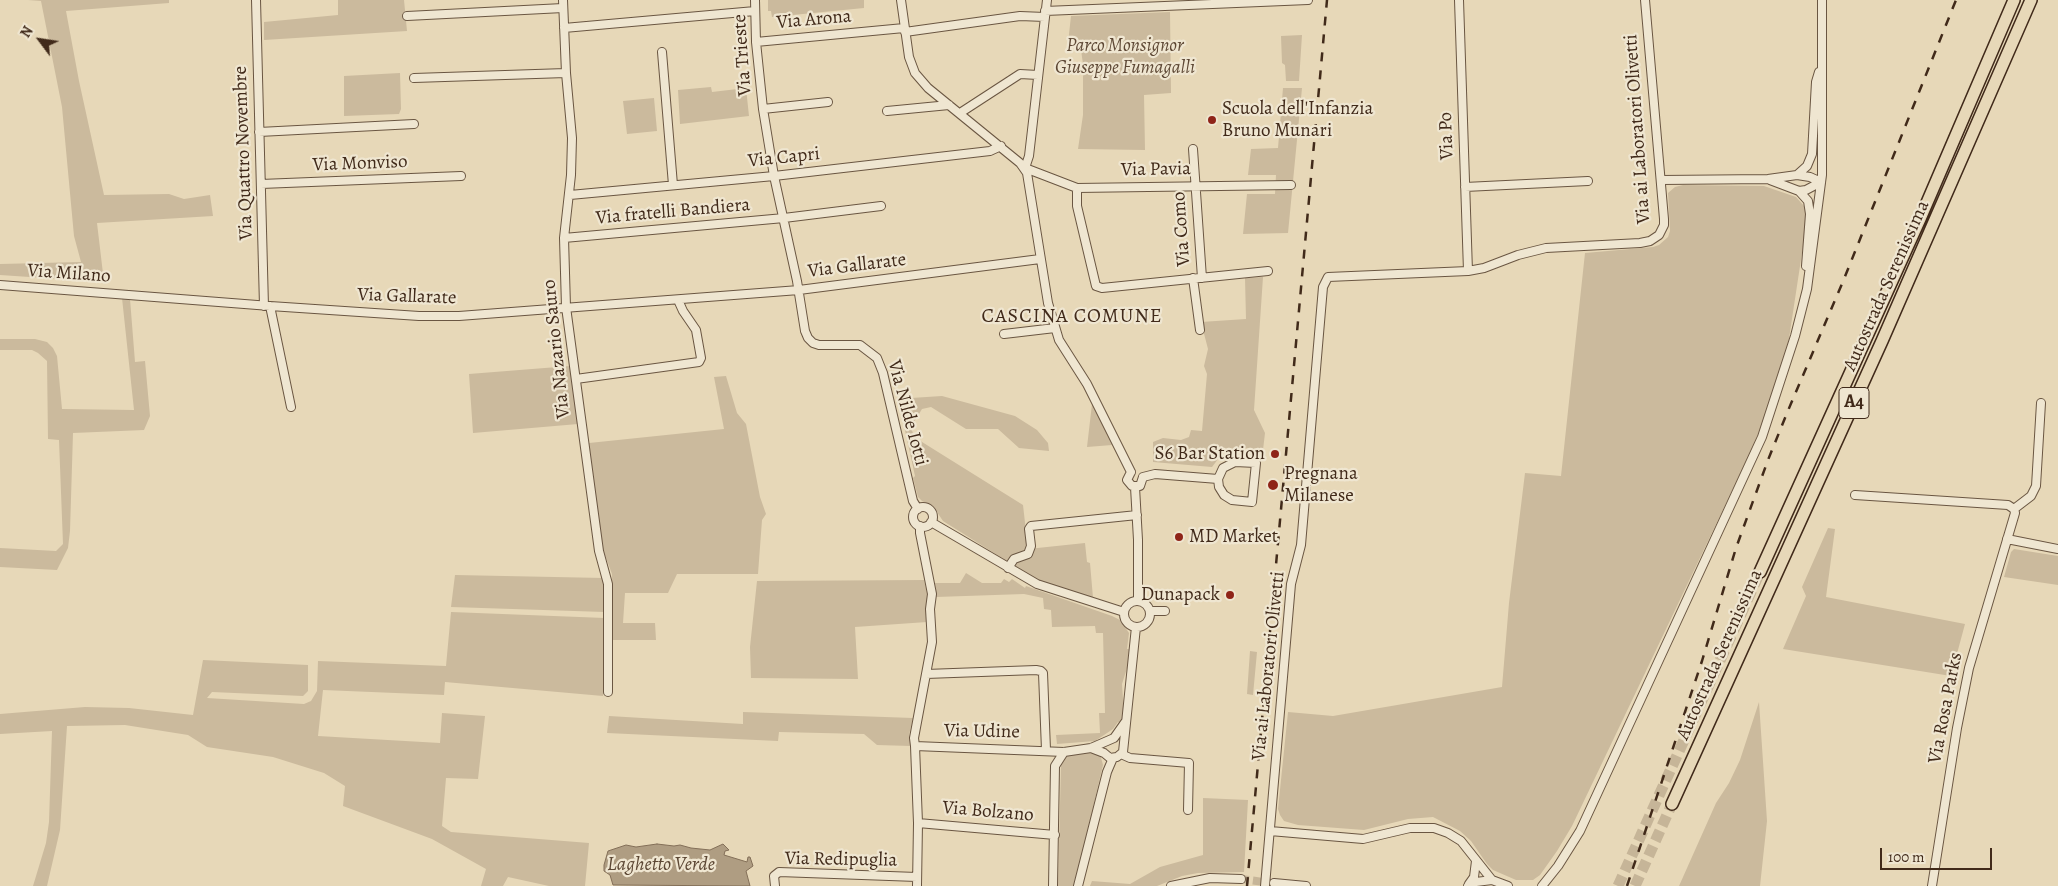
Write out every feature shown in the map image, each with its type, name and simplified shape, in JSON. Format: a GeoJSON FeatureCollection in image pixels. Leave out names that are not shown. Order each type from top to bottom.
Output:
{"type":"FeatureCollection","features":[{"type":"Feature","properties":{"kind":"highway","name":"Autostrada Serenissima"},"geometry":{"type":"LineString","coordinates":[[1760,572],[1920,219],[2014,0]]}},
{"type":"Feature","properties":{"kind":"highway","name":"Autostrada Serenissima"},"geometry":{"type":"LineString","coordinates":[[1672,804],[1878,350],[2031,0]]}},
{"type":"Feature","properties":{"kind":"street","name":"Via Quattro Novembre"},"geometry":{"type":"LineString","coordinates":[[256,0],[261,184],[267,306],[291,408]]}},
{"type":"Feature","properties":{"kind":"street","name":"Via Trieste"},"geometry":{"type":"LineString","coordinates":[[755,0],[756,42],[763,109],[774,176],[799,290]]}},
{"type":"Feature","properties":{"kind":"street"},"geometry":{"type":"LineString","coordinates":[[901,0],[909,57],[915,73],[928,88],[1001,146],[1025,168],[1029,179],[1048,303],[1059,340],[1087,384],[1130,472],[1127,480],[1135,487]]}},
{"type":"Feature","properties":{"kind":"street"},"geometry":{"type":"LineString","coordinates":[[1025,168],[1029,156],[1047,0]]}},
{"type":"Feature","properties":{"kind":"street","name":"Via Arona"},"geometry":{"type":"LineString","coordinates":[[756,42],[904,30],[1045,14],[1308,0]]}},
{"type":"Feature","properties":{"kind":"street","name":"Via Po"},"geometry":{"type":"LineString","coordinates":[[1459,0],[1468,271]]}},
{"type":"Feature","properties":{"kind":"street","name":"Via ai Laboratori Olivetti"},"geometry":{"type":"LineString","coordinates":[[1265,886],[1291,584],[1301,545],[1324,288],[1328,277],[1468,271],[1546,248],[1640,243],[1653,240],[1661,234],[1664,225],[1662,180],[1645,0]]}},
{"type":"Feature","properties":{"kind":"street"},"geometry":{"type":"LineString","coordinates":[[1540,886],[1558,866],[1580,831],[1758,446],[1796,336],[1807,289],[1821,182],[1822,0]]}},
{"type":"Feature","properties":{"kind":"street"},"geometry":{"type":"LineString","coordinates":[[407,16],[563,4]]}},
{"type":"Feature","properties":{"kind":"street","name":"Via Nazario Sauro"},"geometry":{"type":"LineString","coordinates":[[563,4],[566,73],[572,138],[570,195],[564,238],[566,307],[599,551],[608,584],[608,692]]}},
{"type":"Feature","properties":{"kind":"street"},"geometry":{"type":"LineString","coordinates":[[564,28],[755,11]]}},
{"type":"Feature","properties":{"kind":"street"},"geometry":{"type":"LineString","coordinates":[[662,52],[673,185]]}},
{"type":"Feature","properties":{"kind":"street"},"geometry":{"type":"LineString","coordinates":[[1798,176],[1807,166],[1812,154],[1816,82],[1821,66]]}},
{"type":"Feature","properties":{"kind":"street"},"geometry":{"type":"LineString","coordinates":[[414,78],[566,73]]}},
{"type":"Feature","properties":{"kind":"street"},"geometry":{"type":"LineString","coordinates":[[960,113],[1020,74],[1038,75]]}},
{"type":"Feature","properties":{"kind":"street","name":"Via Trieste"},"geometry":{"type":"LineString","coordinates":[[763,109],[828,102]]}},
{"type":"Feature","properties":{"kind":"street"},"geometry":{"type":"LineString","coordinates":[[887,111],[949,104]]}},
{"type":"Feature","properties":{"kind":"street"},"geometry":{"type":"LineString","coordinates":[[260,132],[414,124]]}},
{"type":"Feature","properties":{"kind":"street","name":"Via Capri"},"geometry":{"type":"LineString","coordinates":[[570,195],[774,176],[990,151],[1001,146]]}},
{"type":"Feature","properties":{"kind":"street","name":"Via Como"},"geometry":{"type":"LineString","coordinates":[[1193,148],[1202,278]]}},
{"type":"Feature","properties":{"kind":"street","name":"Via Pavia"},"geometry":{"type":"LineString","coordinates":[[1025,168],[1076,188],[1291,185]]}},
{"type":"Feature","properties":{"kind":"street","name":"Via Monviso"},"geometry":{"type":"LineString","coordinates":[[261,184],[461,176]]}},
{"type":"Feature","properties":{"kind":"street"},"geometry":{"type":"LineString","coordinates":[[1662,180],[1768,179],[1798,176],[1810,177],[1821,182]]}},
{"type":"Feature","properties":{"kind":"street"},"geometry":{"type":"LineString","coordinates":[[1768,179],[1799,191],[1806,190],[1821,182]]}},
{"type":"Feature","properties":{"kind":"street"},"geometry":{"type":"LineString","coordinates":[[1464,187],[1588,181]]}},
{"type":"Feature","properties":{"kind":"street"},"geometry":{"type":"LineString","coordinates":[[1076,188],[1077,206],[1096,286],[1102,288],[1268,271]]}},
{"type":"Feature","properties":{"kind":"street"},"geometry":{"type":"LineString","coordinates":[[1796,336],[1810,214],[1808,202],[1799,191]]}},
{"type":"Feature","properties":{"kind":"street","name":"Via fratelli Bandiera"},"geometry":{"type":"LineString","coordinates":[[564,238],[784,218],[881,206]]}},
{"type":"Feature","properties":{"kind":"street","name":"Via Gallarate"},"geometry":{"type":"LineString","coordinates":[[135,295],[419,316],[459,316],[799,290],[1040,259]]}},
{"type":"Feature","properties":{"kind":"street","name":"Via Como"},"geometry":{"type":"LineString","coordinates":[[1193,278],[1200,330]]}},
{"type":"Feature","properties":{"kind":"street","name":"Via Milano"},"geometry":{"type":"LineString","coordinates":[[0,285],[135,295]]}},
{"type":"Feature","properties":{"kind":"street","name":"Via Nilde Iotti"},"geometry":{"type":"LineString","coordinates":[[799,290],[808,338],[819,345],[860,345],[873,353],[880,363],[913,501],[918,509]]}},
{"type":"Feature","properties":{"kind":"street"},"geometry":{"type":"LineString","coordinates":[[576,379],[699,362],[701,358],[696,330],[678,300]]}},
{"type":"Feature","properties":{"kind":"street"},"geometry":{"type":"LineString","coordinates":[[1004,334],[1055,328]]}},
{"type":"Feature","properties":{"kind":"street"},"geometry":{"type":"LineString","coordinates":[[1855,495],[2008,505],[2014,509],[2031,496],[2036,486],[2042,403]]}},
{"type":"Feature","properties":{"kind":"street"},"geometry":{"type":"LineString","coordinates":[[1235,462],[1256,464],[1252,502],[1232,500],[1224,495],[1219,487],[1218,480],[1223,468],[1228,464],[1235,462]]}},
{"type":"Feature","properties":{"kind":"street"},"geometry":{"type":"LineString","coordinates":[[1130,472],[1138,471],[1143,478],[1142,484],[1135,487]]}},
{"type":"Feature","properties":{"kind":"street"},"geometry":{"type":"LineString","coordinates":[[1143,478],[1152,474],[1218,480]]}},
{"type":"Feature","properties":{"kind":"street"},"geometry":{"type":"LineString","coordinates":[[1135,487],[1138,601]]}},
{"type":"Feature","properties":{"kind":"street"},"geometry":{"type":"LineString","coordinates":[[924,507],[930,510],[933,516],[931,522],[926,526],[920,526],[914,520],[914,514],[918,509],[924,507]]}},
{"type":"Feature","properties":{"kind":"street","name":"Via Rosa Parks"},"geometry":{"type":"LineString","coordinates":[[1932,886],[1965,686],[1976,640],[2015,513],[2014,509]]}},
{"type":"Feature","properties":{"kind":"street"},"geometry":{"type":"LineString","coordinates":[[1008,568],[1014,559],[1028,554],[1031,546],[1029,529],[1031,526],[1137,515]]}},
{"type":"Feature","properties":{"kind":"street"},"geometry":{"type":"LineString","coordinates":[[931,522],[1037,584],[1124,612]]}},
{"type":"Feature","properties":{"kind":"street"},"geometry":{"type":"LineString","coordinates":[[917,886],[918,822],[916,746],[914,738],[932,642],[930,610],[932,594],[920,526]]}},
{"type":"Feature","properties":{"kind":"street"},"geometry":{"type":"LineString","coordinates":[[2006,539],[2058,549]]}},
{"type":"Feature","properties":{"kind":"street"},"geometry":{"type":"LineString","coordinates":[[1124,612],[1130,603],[1138,601],[1145,604],[1150,611]]}},
{"type":"Feature","properties":{"kind":"street"},"geometry":{"type":"LineString","coordinates":[[1124,612],[1128,624],[1136,627],[1147,622],[1150,611]]}},
{"type":"Feature","properties":{"kind":"street"},"geometry":{"type":"LineString","coordinates":[[1150,611],[1165,611]]}},
{"type":"Feature","properties":{"kind":"street"},"geometry":{"type":"LineString","coordinates":[[1121,754],[1136,627]]}},
{"type":"Feature","properties":{"kind":"street"},"geometry":{"type":"LineString","coordinates":[[926,674],[1041,671],[1043,673],[1046,750]]}},
{"type":"Feature","properties":{"kind":"street"},"geometry":{"type":"LineString","coordinates":[[1114,738],[1126,721]]}},
{"type":"Feature","properties":{"kind":"street"},"geometry":{"type":"LineString","coordinates":[[1078,886],[1107,772],[1108,756],[1103,748],[1108,739],[1114,738],[1122,743]]}},
{"type":"Feature","properties":{"kind":"street","name":"Via Udine"},"geometry":{"type":"LineString","coordinates":[[916,746],[1064,752],[1090,748],[1105,742]]}},
{"type":"Feature","properties":{"kind":"street"},"geometry":{"type":"LineString","coordinates":[[1090,748],[1108,756],[1121,754],[1130,758],[1189,762],[1188,810]]}},
{"type":"Feature","properties":{"kind":"street"},"geometry":{"type":"LineString","coordinates":[[1053,886],[1055,766],[1064,752]]}},
{"type":"Feature","properties":{"kind":"street","name":"Via Bolzano"},"geometry":{"type":"LineString","coordinates":[[918,822],[1055,835]]}},
{"type":"Feature","properties":{"kind":"street"},"geometry":{"type":"LineString","coordinates":[[1270,832],[1363,839],[1410,828],[1434,828],[1448,833],[1461,841],[1492,880]]}},
{"type":"Feature","properties":{"kind":"street"},"geometry":{"type":"LineString","coordinates":[[1468,886],[1474,877],[1476,861]]}},
{"type":"Feature","properties":{"kind":"street","name":"Via Redipuglia"},"geometry":{"type":"LineString","coordinates":[[775,886],[774,876],[779,872],[917,877]]}},
{"type":"Feature","properties":{"kind":"street"},"geometry":{"type":"LineString","coordinates":[[1171,886],[1210,878],[1241,879]]}},
{"type":"Feature","properties":{"kind":"street"},"geometry":{"type":"LineString","coordinates":[[1468,886],[1476,882],[1492,880],[1508,886]]}},
{"type":"Feature","properties":{"kind":"street"},"geometry":{"type":"LineString","coordinates":[[1274,883],[1306,886]]}},
{"type":"Feature","properties":{"kind":"green space"},"geometry":{"type":"Polygon","coordinates":[[[28,0],[169,0],[169,3],[66,11],[104,195],[169,194],[184,199],[210,195],[213,216],[97,223],[104,282],[0,275],[0,264],[81,262],[74,236],[62,107],[41,1],[28,0]]]}},
{"type":"Feature","properties":{"kind":"green space"},"geometry":{"type":"Polygon","coordinates":[[[338,0],[404,0],[407,31],[264,40],[264,22],[338,15],[338,0]]]}},
{"type":"Feature","properties":{"kind":"green space"},"geometry":{"type":"Polygon","coordinates":[[[768,0],[864,0],[864,8],[772,17],[771,11],[768,11],[768,0]]]}},
{"type":"Feature","properties":{"kind":"green space","name":"Parco Monsignor Giuseppe Fumagalli"},"geometry":{"type":"Polygon","coordinates":[[[1170,12],[1171,93],[1144,95],[1145,150],[1078,149],[1083,115],[1083,64],[1080,43],[1068,43],[1071,16],[1170,12]]]}},
{"type":"Feature","properties":{"kind":"green space"},"geometry":{"type":"Polygon","coordinates":[[[1302,35],[1299,81],[1286,81],[1285,65],[1282,63],[1281,36],[1302,35]]]}},
{"type":"Feature","properties":{"kind":"green space"},"geometry":{"type":"Polygon","coordinates":[[[400,73],[401,109],[399,114],[344,116],[344,76],[400,73]]]}},
{"type":"Feature","properties":{"kind":"green space"},"geometry":{"type":"Polygon","coordinates":[[[711,87],[712,92],[746,88],[749,116],[680,124],[678,90],[711,87]]]}},
{"type":"Feature","properties":{"kind":"green space"},"geometry":{"type":"Polygon","coordinates":[[[1283,88],[1302,88],[1288,233],[1243,234],[1247,194],[1275,194],[1276,175],[1248,175],[1251,149],[1278,148],[1283,88]]]}},
{"type":"Feature","properties":{"kind":"green space"},"geometry":{"type":"Polygon","coordinates":[[[654,98],[657,131],[627,134],[623,101],[654,98]]]}},
{"type":"Feature","properties":{"kind":"green space"},"geometry":{"type":"Polygon","coordinates":[[[1683,185],[1764,186],[1796,197],[1804,206],[1807,220],[1788,345],[1772,399],[1751,451],[1572,826],[1557,851],[1540,875],[1533,880],[1516,880],[1493,870],[1471,841],[1460,831],[1433,817],[1408,819],[1364,830],[1298,825],[1284,821],[1278,809],[1288,712],[1333,716],[1502,687],[1509,603],[1525,473],[1561,476],[1585,253],[1659,245],[1668,237],[1670,231],[1668,193],[1675,187],[1683,185]]]}},
{"type":"Feature","properties":{"kind":"green space"},"geometry":{"type":"Polygon","coordinates":[[[1263,277],[1254,410],[1265,433],[1263,450],[1231,449],[1222,454],[1212,467],[1153,462],[1153,442],[1163,438],[1181,440],[1189,437],[1191,430],[1202,431],[1207,374],[1204,366],[1208,349],[1201,322],[1246,319],[1245,278],[1263,277]]]}},
{"type":"Feature","properties":{"kind":"green space"},"geometry":{"type":"Polygon","coordinates":[[[122,298],[130,299],[135,362],[145,361],[150,416],[144,430],[73,433],[70,531],[68,548],[57,570],[0,567],[0,548],[56,551],[63,544],[59,440],[48,439],[47,361],[32,350],[0,350],[0,339],[35,339],[47,342],[53,348],[57,356],[62,409],[134,410],[122,298]]]}},
{"type":"Feature","properties":{"kind":"green space"},"geometry":{"type":"Polygon","coordinates":[[[570,366],[578,424],[473,433],[469,374],[570,366]]]}},
{"type":"Feature","properties":{"kind":"green space"},"geometry":{"type":"Polygon","coordinates":[[[726,376],[737,413],[746,424],[760,497],[766,514],[762,520],[758,574],[677,574],[668,593],[625,593],[623,623],[655,623],[656,640],[613,640],[612,574],[603,550],[589,443],[724,429],[714,377],[726,376]]]}},
{"type":"Feature","properties":{"kind":"green space"},"geometry":{"type":"Polygon","coordinates":[[[942,396],[1015,416],[1037,430],[1048,443],[1049,451],[1019,448],[998,429],[966,429],[931,407],[922,409],[911,427],[914,437],[1023,505],[1028,549],[1085,543],[1087,562],[1090,563],[1093,598],[1037,580],[943,521],[933,506],[918,497],[901,412],[911,398],[942,396]]]}},
{"type":"Feature","properties":{"kind":"green space"},"geometry":{"type":"Polygon","coordinates":[[[1092,404],[1112,445],[1087,447],[1092,404]]]}},
{"type":"Feature","properties":{"kind":"green space"},"geometry":{"type":"Polygon","coordinates":[[[1828,528],[1835,529],[1826,597],[1965,624],[1951,676],[1783,649],[1806,596],[1802,587],[1828,528]]]}},
{"type":"Feature","properties":{"kind":"green space"},"geometry":{"type":"Polygon","coordinates":[[[2014,549],[2058,556],[2058,585],[2004,577],[2011,552],[2014,549]]]}},
{"type":"Feature","properties":{"kind":"green space"},"geometry":{"type":"Polygon","coordinates":[[[966,573],[982,583],[1001,583],[1004,579],[1009,582],[1012,579],[1025,588],[1026,586],[1120,620],[1129,633],[1127,649],[1129,649],[1128,665],[1122,684],[1124,714],[1120,723],[1118,722],[1113,729],[1095,741],[1057,744],[1056,735],[1100,733],[1099,713],[1105,713],[1103,633],[1096,633],[1095,626],[1052,627],[1051,610],[1044,609],[1043,598],[1024,594],[936,597],[935,583],[960,583],[966,573]]]}},
{"type":"Feature","properties":{"kind":"green space"},"geometry":{"type":"Polygon","coordinates":[[[455,575],[604,578],[605,612],[451,607],[455,575]]]}},
{"type":"Feature","properties":{"kind":"green space"},"geometry":{"type":"Polygon","coordinates":[[[924,580],[927,593],[927,622],[855,627],[858,679],[751,678],[750,647],[757,581],[924,580]]]}},
{"type":"Feature","properties":{"kind":"green space"},"geometry":{"type":"Polygon","coordinates":[[[451,612],[605,618],[603,696],[445,682],[444,695],[323,690],[318,736],[440,743],[442,713],[485,716],[478,779],[446,778],[442,826],[451,832],[589,843],[585,886],[549,886],[508,877],[503,886],[481,886],[486,869],[432,839],[343,806],[345,786],[324,773],[273,757],[207,747],[188,735],[125,725],[67,726],[60,830],[47,886],[33,886],[46,843],[49,822],[52,731],[0,734],[0,714],[85,707],[129,708],[193,715],[203,660],[308,665],[308,691],[303,696],[212,692],[207,698],[304,704],[311,701],[317,691],[318,661],[446,666],[451,612]]]}},
{"type":"Feature","properties":{"kind":"green space"},"geometry":{"type":"Polygon","coordinates":[[[1250,651],[1257,652],[1253,695],[1247,694],[1250,651]]]}},
{"type":"Feature","properties":{"kind":"green space"},"geometry":{"type":"Polygon","coordinates":[[[1759,702],[1767,821],[1760,886],[1679,886],[1716,803],[1729,783],[1740,760],[1759,702]]]}},
{"type":"Feature","properties":{"kind":"green space"},"geometry":{"type":"Polygon","coordinates":[[[743,712],[913,718],[909,735],[911,746],[877,745],[864,734],[779,732],[778,741],[607,733],[609,716],[743,724],[743,712]]]}},
{"type":"Feature","properties":{"kind":"green space"},"geometry":{"type":"Polygon","coordinates":[[[1094,751],[1100,754],[1103,765],[1077,876],[1073,886],[1058,886],[1061,765],[1068,754],[1094,751]]]}},
{"type":"Feature","properties":{"kind":"green space"},"geometry":{"type":"Polygon","coordinates":[[[1203,798],[1248,800],[1244,872],[1198,873],[1182,876],[1157,886],[1090,886],[1092,881],[1130,884],[1160,867],[1203,855],[1203,798]]]}},
{"type":"Feature","properties":{"kind":"water","name":"Laghetto Verde"},"geometry":{"type":"Polygon","coordinates":[[[657,844],[680,845],[710,850],[723,844],[729,850],[725,851],[724,855],[747,862],[748,857],[750,857],[753,866],[746,871],[750,886],[613,885],[610,875],[604,871],[608,851],[626,845],[636,847],[657,844]]]}},
{"type":"Feature","properties":{"kind":"tunnel"},"geometry":{"type":"LineString","coordinates":[[1618,886],[1760,572]]}},
{"type":"Feature","properties":{"kind":"tunnel"},"geometry":{"type":"LineString","coordinates":[[1635,886],[1672,804]]}},
{"type":"Feature","properties":{"kind":"tunnel"},"geometry":{"type":"LineString","coordinates":[[1241,879],[1271,883]]}},
{"type":"Feature","properties":{"kind":"railway"},"geometry":{"type":"LineString","coordinates":[[1247,886],[1327,0]]}},
{"type":"Feature","properties":{"kind":"railway"},"geometry":{"type":"LineString","coordinates":[[1627,886],[1702,661],[1736,548],[1768,460],[1844,279],[1956,0]]}},
{"type":"Feature","properties":{"kind":"place","name":"Scuola dell'Infanzia Bruno Munari"},"geometry":{"type":"Point","coordinates":[1212,120]}},
{"type":"Feature","properties":{"kind":"place","name":"S6 Bar Station"},"geometry":{"type":"Point","coordinates":[1275,454]}},
{"type":"Feature","properties":{"kind":"place","name":"Pregnana Milanese"},"geometry":{"type":"Point","coordinates":[1273,485]}},
{"type":"Feature","properties":{"kind":"place","name":"MD Market"},"geometry":{"type":"Point","coordinates":[1179,537]}},
{"type":"Feature","properties":{"kind":"place","name":"Dunapack"},"geometry":{"type":"Point","coordinates":[1230,595]}},
{"type":"Feature","properties":{"kind":"district","name":"CASCINA COMUNE"},"geometry":{"type":"Point","coordinates":[1072,317]}}]}
